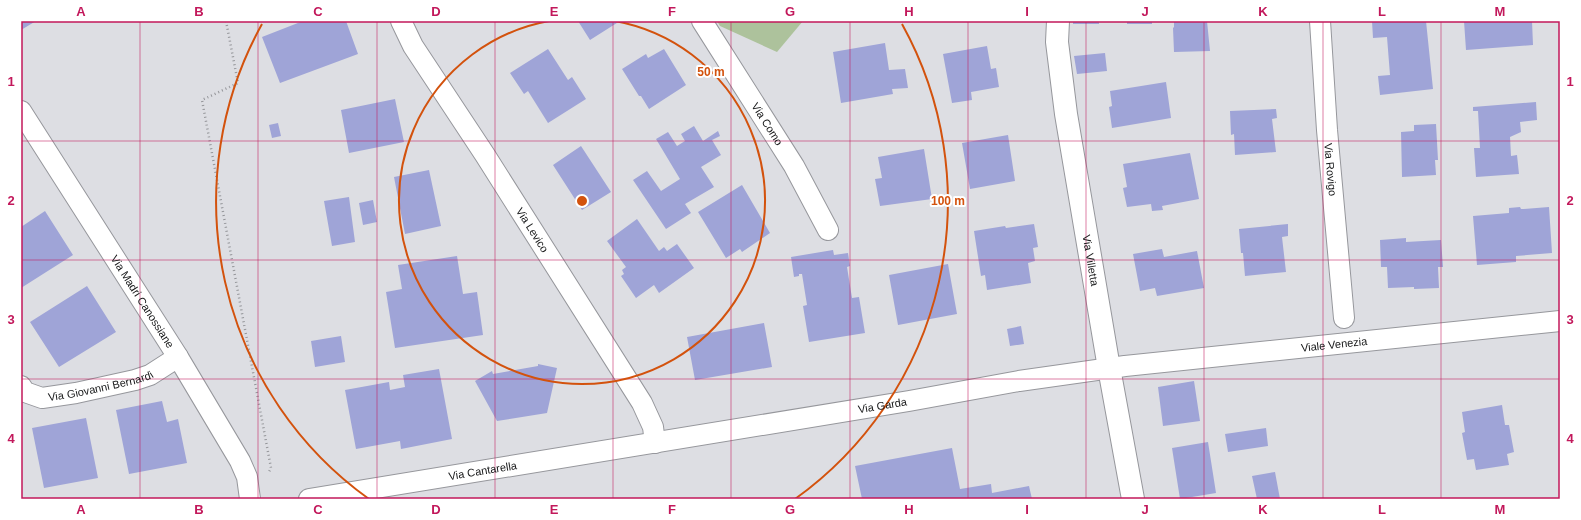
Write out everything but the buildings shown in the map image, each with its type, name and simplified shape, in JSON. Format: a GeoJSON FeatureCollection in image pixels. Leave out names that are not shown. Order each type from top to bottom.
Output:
{"type":"FeatureCollection","features":[{"type":"Feature","properties":{"kind":"street","name":"Via Levico"},"geometry":{"type":"LineString","coordinates":[[402,21],[413,46],[485,155],[642,403],[653,428],[655,443]]}},
{"type":"Feature","properties":{"kind":"street","name":"Via Como"},"geometry":{"type":"LineString","coordinates":[[702,21],[794,166],[828,230]]}},
{"type":"Feature","properties":{"kind":"street","name":"Via Villetta"},"geometry":{"type":"LineString","coordinates":[[1058,21],[1057,42],[1066,114],[1133,499]]}},
{"type":"Feature","properties":{"kind":"street","name":"Via Rovigo"},"geometry":{"type":"LineString","coordinates":[[1320,21],[1327,130],[1344,318]]}},
{"type":"Feature","properties":{"kind":"street","name":"Via Madri Canossiane"},"geometry":{"type":"LineString","coordinates":[[21,111],[178,357],[240,461],[247,477],[250,499]]}},
{"type":"Feature","properties":{"kind":"street","name":"Viale Venezia"},"geometry":{"type":"LineString","coordinates":[[1109,368],[1560,321]]}},
{"type":"Feature","properties":{"kind":"street","name":"Via Giovanni Bernardi"},"geometry":{"type":"LineString","coordinates":[[21,386],[25,392],[42,398],[76,393],[135,380],[150,375],[178,357]]}},
{"type":"Feature","properties":{"kind":"street","name":"Via Garda"},"geometry":{"type":"LineString","coordinates":[[655,443],[909,401],[1019,381],[1109,368]]}},
{"type":"Feature","properties":{"kind":"street","name":"Via Cantarella"},"geometry":{"type":"LineString","coordinates":[[309,499],[655,443]]}},
{"type":"Feature","properties":{"kind":"path"},"geometry":{"type":"LineString","coordinates":[[226,21],[238,83],[202,100],[271,468],[268,474]]}},
{"type":"Feature","properties":{"kind":"green space"},"geometry":{"type":"Polygon","coordinates":[[[717,21],[803,21],[777,52],[720,26],[717,21]]]}}]}
